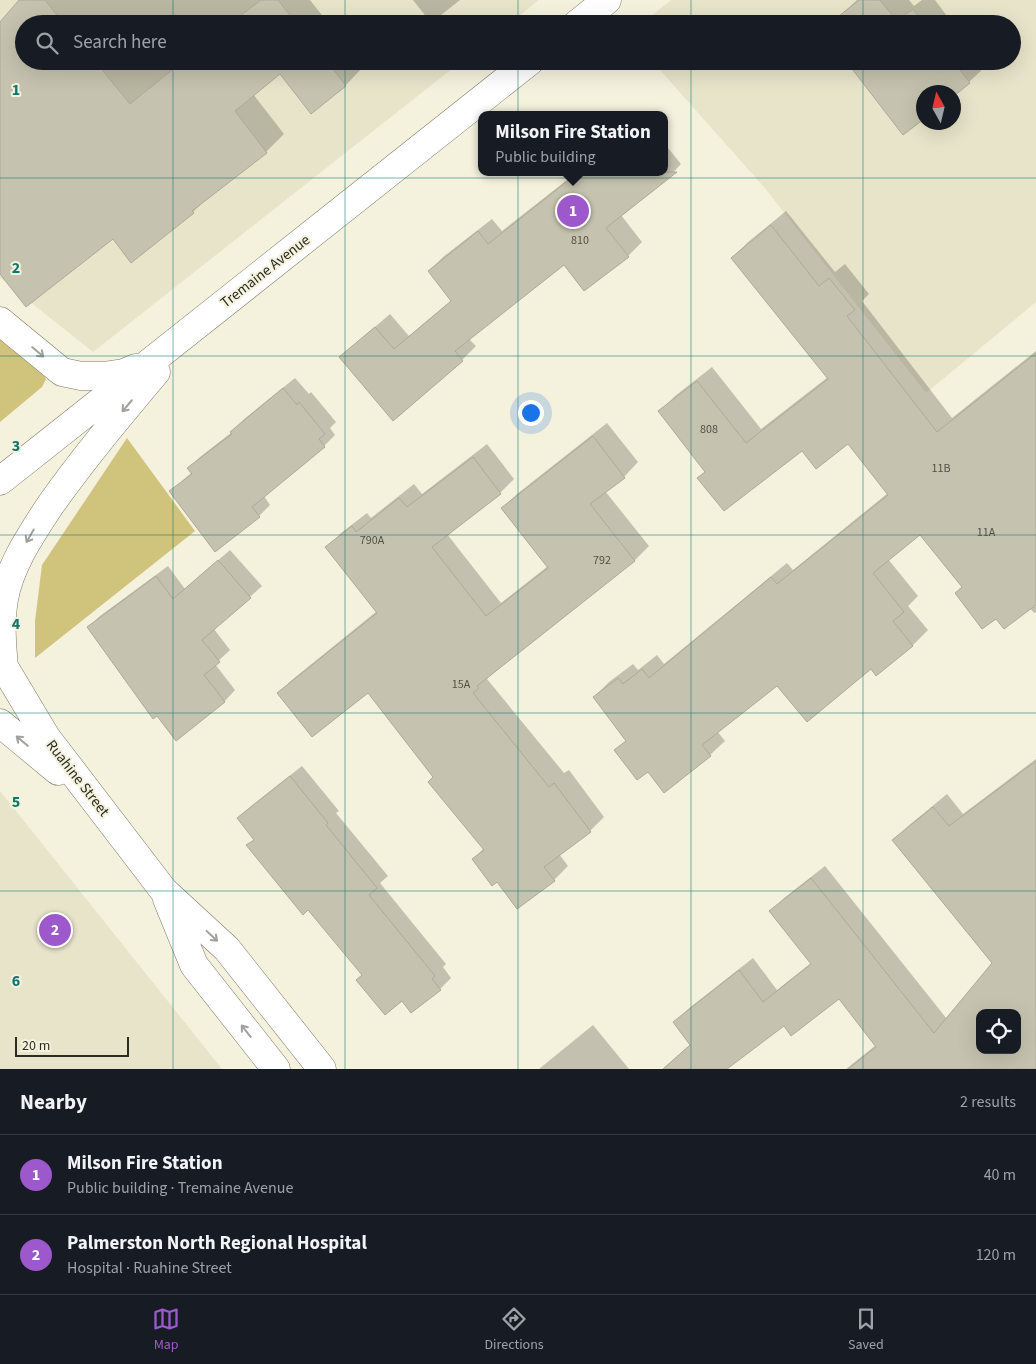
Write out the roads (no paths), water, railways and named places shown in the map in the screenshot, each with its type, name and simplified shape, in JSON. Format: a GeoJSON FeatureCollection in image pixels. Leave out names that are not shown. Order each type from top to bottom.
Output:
{"type":"FeatureCollection","features":[{"type":"Feature","properties":{"kind":"main road"},"geometry":{"type":"LineString","coordinates":[[588,15],[607,0]]}},
{"type":"Feature","properties":{"kind":"main road","name":"Tremaine Avenue"},"geometry":{"type":"LineString","coordinates":[[0,481],[519,70]]}},
{"type":"Feature","properties":{"kind":"main road"},"geometry":{"type":"LineString","coordinates":[[0,321],[62,372],[81,376],[103,376],[124,373],[150,363]]}},
{"type":"Feature","properties":{"kind":"main road"},"geometry":{"type":"LineString","coordinates":[[2,664],[4,598],[10,579],[30,536],[93,448],[192,329]]}},
{"type":"Feature","properties":{"kind":"main road","name":"Ruahine Street"},"geometry":{"type":"LineString","coordinates":[[2,664],[46,737],[164,891],[226,949],[322,1069]]}},
{"type":"Feature","properties":{"kind":"main road"},"geometry":{"type":"LineString","coordinates":[[0,723],[99,806]]}},
{"type":"Feature","properties":{"kind":"main road","name":"Ruahine Street"},"geometry":{"type":"LineString","coordinates":[[164,891],[194,965],[276,1069]]}},
{"type":"Feature","properties":{"kind":"place","name":"Milson Fire Station"},"geometry":{"type":"Point","coordinates":[573,211]}},
{"type":"Feature","properties":{"kind":"place","name":"Palmerston North Regional Hospital"},"geometry":{"type":"Point","coordinates":[55,930]}}]}
